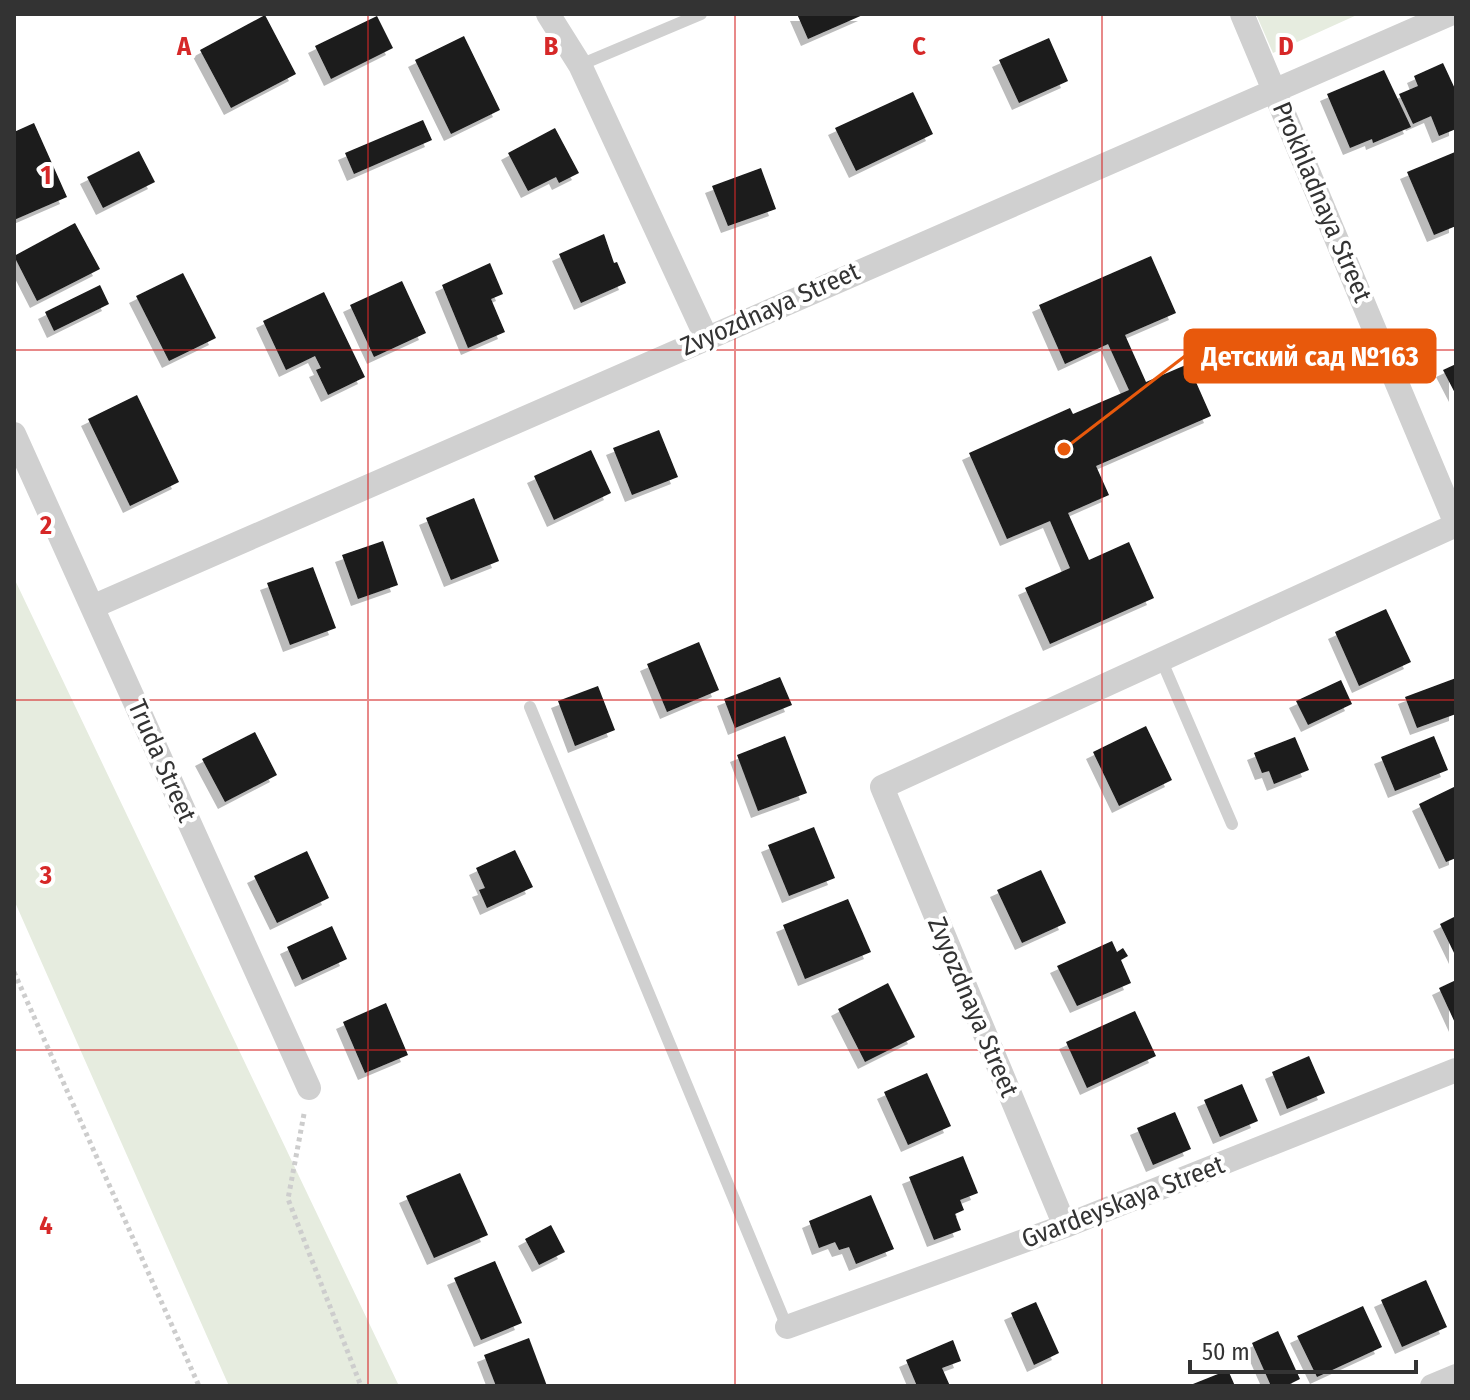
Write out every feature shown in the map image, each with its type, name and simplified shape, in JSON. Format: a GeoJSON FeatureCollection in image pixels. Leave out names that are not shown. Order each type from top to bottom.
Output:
{"type":"FeatureCollection","features":[{"type":"Feature","properties":{"kind":"street"},"geometry":{"type":"LineString","coordinates":[[548,14],[580,65],[706,337]]}},
{"type":"Feature","properties":{"kind":"street","name":"Prokhladnaya Street"},"geometry":{"type":"LineString","coordinates":[[1242,14],[1456,525]]}},
{"type":"Feature","properties":{"kind":"street","name":"Zvyozdnaya Street"},"geometry":{"type":"LineString","coordinates":[[92,607],[1450,14]]}},
{"type":"Feature","properties":{"kind":"street","name":"Truda Street"},"geometry":{"type":"LineString","coordinates":[[14,434],[309,1088]]}},
{"type":"Feature","properties":{"kind":"street"},"geometry":{"type":"LineString","coordinates":[[1161,659],[1456,525]]}},
{"type":"Feature","properties":{"kind":"street","name":"Zvyozdnaya Street"},"geometry":{"type":"LineString","coordinates":[[1065,1226],[882,787],[1161,659]]}},
{"type":"Feature","properties":{"kind":"street","name":"Gvardeyskaya Street"},"geometry":{"type":"LineString","coordinates":[[787,1327],[1065,1226],[1456,1070]]}},
{"type":"Feature","properties":{"kind":"street"},"geometry":{"type":"LineString","coordinates":[[1432,1386],[1456,1376]]}},
{"type":"Feature","properties":{"kind":"lane"},"geometry":{"type":"LineString","coordinates":[[580,65],[701,14]]}},
{"type":"Feature","properties":{"kind":"lane"},"geometry":{"type":"LineString","coordinates":[[1161,659],[1232,824]]}},
{"type":"Feature","properties":{"kind":"lane"},"geometry":{"type":"LineString","coordinates":[[530,707],[787,1327]]}},
{"type":"Feature","properties":{"kind":"path"},"geometry":{"type":"LineString","coordinates":[[14,972],[199,1386]]}},
{"type":"Feature","properties":{"kind":"path"},"geometry":{"type":"LineString","coordinates":[[309,1088],[288,1199],[361,1386]]}},
{"type":"Feature","properties":{"kind":"shaded area"},"geometry":{"type":"Polygon","coordinates":[[[1256,14],[1359,14],[1273,53],[1256,14]]]}},
{"type":"Feature","properties":{"kind":"shaded area"},"geometry":{"type":"Polygon","coordinates":[[[14,578],[399,1386],[229,1386],[14,900],[14,578]]]}},
{"type":"Feature","properties":{"kind":"building"},"geometry":{"type":"Polygon","coordinates":[[[797,14],[865,14],[808,39],[797,14]]]}},
{"type":"Feature","properties":{"kind":"building"},"geometry":{"type":"Polygon","coordinates":[[[265,15],[296,74],[231,108],[200,50],[265,15]]]}},
{"type":"Feature","properties":{"kind":"building"},"geometry":{"type":"Polygon","coordinates":[[[377,16],[393,48],[331,79],[315,46],[377,16]]]}},
{"type":"Feature","properties":{"kind":"building"},"geometry":{"type":"Polygon","coordinates":[[[464,36],[500,110],[451,134],[415,60],[464,36]]]}},
{"type":"Feature","properties":{"kind":"building"},"geometry":{"type":"Polygon","coordinates":[[[1049,38],[1068,81],[1019,103],[999,60],[1049,38]]]}},
{"type":"Feature","properties":{"kind":"building"},"geometry":{"type":"Polygon","coordinates":[[[1443,63],[1456,91],[1456,129],[1439,136],[1431,116],[1413,124],[1399,94],[1418,86],[1414,76],[1443,63]]]}},
{"type":"Feature","properties":{"kind":"building"},"geometry":{"type":"Polygon","coordinates":[[[1384,70],[1411,127],[1373,143],[1372,139],[1350,148],[1327,94],[1384,70]]]}},
{"type":"Feature","properties":{"kind":"building"},"geometry":{"type":"Polygon","coordinates":[[[913,92],[933,134],[856,171],[835,128],[913,92]]]}},
{"type":"Feature","properties":{"kind":"building"},"geometry":{"type":"Polygon","coordinates":[[[423,120],[432,140],[354,174],[345,153],[423,120]]]}},
{"type":"Feature","properties":{"kind":"building"},"geometry":{"type":"Polygon","coordinates":[[[34,123],[67,197],[14,220],[14,132],[34,123]]]}},
{"type":"Feature","properties":{"kind":"building"},"geometry":{"type":"Polygon","coordinates":[[[555,128],[579,173],[559,183],[556,177],[528,191],[508,153],[555,128]]]}},
{"type":"Feature","properties":{"kind":"building"},"geometry":{"type":"Polygon","coordinates":[[[139,151],[155,182],[103,208],[87,177],[139,151]]]}},
{"type":"Feature","properties":{"kind":"building"},"geometry":{"type":"Polygon","coordinates":[[[1455,152],[1456,226],[1434,235],[1407,172],[1455,152]]]}},
{"type":"Feature","properties":{"kind":"building"},"geometry":{"type":"Polygon","coordinates":[[[761,168],[776,209],[728,226],[712,186],[761,168]]]}},
{"type":"Feature","properties":{"kind":"building"},"geometry":{"type":"Polygon","coordinates":[[[75,223],[100,269],[37,301],[14,256],[75,223]]]}},
{"type":"Feature","properties":{"kind":"building"},"geometry":{"type":"Polygon","coordinates":[[[604,234],[614,263],[617,262],[626,283],[581,303],[559,254],[604,234]]]}},
{"type":"Feature","properties":{"kind":"building"},"geometry":{"type":"Polygon","coordinates":[[[1151,256],[1176,313],[1125,335],[1146,382],[1188,364],[1211,416],[1096,466],[1109,495],[1068,513],[1089,560],[1129,542],[1154,598],[1050,644],[1025,588],[1070,568],[1050,521],[1007,539],[969,453],[1070,408],[1073,414],[1129,390],[1108,344],[1065,364],[1039,305],[1151,256]]]}},
{"type":"Feature","properties":{"kind":"building"},"geometry":{"type":"Polygon","coordinates":[[[490,263],[503,294],[491,299],[505,332],[468,348],[442,285],[490,263]]]}},
{"type":"Feature","properties":{"kind":"building"},"geometry":{"type":"Polygon","coordinates":[[[183,273],[216,338],[169,361],[136,296],[183,273]]]}},
{"type":"Feature","properties":{"kind":"building"},"geometry":{"type":"Polygon","coordinates":[[[402,281],[426,333],[374,357],[350,305],[402,281]]]}},
{"type":"Feature","properties":{"kind":"building"},"geometry":{"type":"Polygon","coordinates":[[[100,285],[109,304],[54,331],[45,312],[100,285]]]}},
{"type":"Feature","properties":{"kind":"building"},"geometry":{"type":"Polygon","coordinates":[[[324,292],[365,377],[328,395],[316,370],[321,368],[315,356],[286,370],[263,321],[324,292]]]}},
{"type":"Feature","properties":{"kind":"building"},"geometry":{"type":"Polygon","coordinates":[[[1456,364],[1456,395],[1443,370],[1456,364]]]}},
{"type":"Feature","properties":{"kind":"building"},"geometry":{"type":"Polygon","coordinates":[[[137,395],[179,482],[130,506],[88,419],[137,395]]]}},
{"type":"Feature","properties":{"kind":"building"},"geometry":{"type":"Polygon","coordinates":[[[659,430],[678,477],[632,495],[613,448],[659,430]]]}},
{"type":"Feature","properties":{"kind":"building"},"geometry":{"type":"Polygon","coordinates":[[[591,450],[611,493],[554,520],[534,476],[591,450]]]}},
{"type":"Feature","properties":{"kind":"building"},"geometry":{"type":"Polygon","coordinates":[[[474,498],[499,561],[451,580],[426,518],[474,498]]]}},
{"type":"Feature","properties":{"kind":"building"},"geometry":{"type":"Polygon","coordinates":[[[383,541],[398,585],[358,599],[342,555],[383,541]]]}},
{"type":"Feature","properties":{"kind":"building"},"geometry":{"type":"Polygon","coordinates":[[[313,567],[336,628],[290,645],[267,583],[313,567]]]}},
{"type":"Feature","properties":{"kind":"building"},"geometry":{"type":"Polygon","coordinates":[[[1386,609],[1411,662],[1359,686],[1335,632],[1386,609]]]}},
{"type":"Feature","properties":{"kind":"building"},"geometry":{"type":"Polygon","coordinates":[[[699,642],[719,690],[667,712],[647,664],[699,642]]]}},
{"type":"Feature","properties":{"kind":"building"},"geometry":{"type":"Polygon","coordinates":[[[780,677],[792,705],[735,728],[724,699],[780,677]]]}},
{"type":"Feature","properties":{"kind":"building"},"geometry":{"type":"Polygon","coordinates":[[[1456,678],[1456,714],[1417,728],[1405,697],[1456,678]]]}},
{"type":"Feature","properties":{"kind":"building"},"geometry":{"type":"Polygon","coordinates":[[[1341,680],[1352,704],[1308,725],[1296,701],[1341,680]]]}},
{"type":"Feature","properties":{"kind":"building"},"geometry":{"type":"Polygon","coordinates":[[[598,686],[615,730],[575,746],[558,701],[598,686]]]}},
{"type":"Feature","properties":{"kind":"building"},"geometry":{"type":"Polygon","coordinates":[[[1146,726],[1172,780],[1119,806],[1093,752],[1146,726]]]}},
{"type":"Feature","properties":{"kind":"building"},"geometry":{"type":"Polygon","coordinates":[[[255,732],[277,775],[225,802],[202,759],[255,732]]]}},
{"type":"Feature","properties":{"kind":"building"},"geometry":{"type":"Polygon","coordinates":[[[785,736],[807,793],[758,811],[737,755],[785,736]]]}},
{"type":"Feature","properties":{"kind":"building"},"geometry":{"type":"Polygon","coordinates":[[[1434,736],[1448,770],[1395,791],[1381,757],[1434,736]]]}},
{"type":"Feature","properties":{"kind":"building"},"geometry":{"type":"Polygon","coordinates":[[[1295,737],[1309,770],[1274,784],[1269,771],[1262,773],[1254,753],[1295,737]]]}},
{"type":"Feature","properties":{"kind":"building"},"geometry":{"type":"Polygon","coordinates":[[[1456,786],[1456,858],[1446,862],[1419,804],[1456,786]]]}},
{"type":"Feature","properties":{"kind":"building"},"geometry":{"type":"Polygon","coordinates":[[[814,827],[835,878],[789,896],[768,845],[814,827]]]}},
{"type":"Feature","properties":{"kind":"building"},"geometry":{"type":"Polygon","coordinates":[[[515,850],[533,887],[487,908],[479,890],[485,888],[476,868],[515,850]]]}},
{"type":"Feature","properties":{"kind":"building"},"geometry":{"type":"Polygon","coordinates":[[[307,851],[329,898],[277,923],[254,876],[307,851]]]}},
{"type":"Feature","properties":{"kind":"building"},"geometry":{"type":"Polygon","coordinates":[[[1041,870],[1066,923],[1022,943],[997,890],[1041,870]]]}},
{"type":"Feature","properties":{"kind":"building"},"geometry":{"type":"Polygon","coordinates":[[[848,899],[871,952],[805,979],[783,925],[848,899]]]}},
{"type":"Feature","properties":{"kind":"building"},"geometry":{"type":"Polygon","coordinates":[[[1456,916],[1456,957],[1440,924],[1456,916]]]}},
{"type":"Feature","properties":{"kind":"building"},"geometry":{"type":"Polygon","coordinates":[[[332,926],[347,959],[302,980],[287,947],[332,926]]]}},
{"type":"Feature","properties":{"kind":"building"},"geometry":{"type":"Polygon","coordinates":[[[1112,941],[1117,952],[1123,948],[1128,956],[1121,960],[1131,983],[1077,1006],[1057,966],[1112,941]]]}},
{"type":"Feature","properties":{"kind":"building"},"geometry":{"type":"Polygon","coordinates":[[[1456,980],[1456,1025],[1439,988],[1456,980]]]}},
{"type":"Feature","properties":{"kind":"building"},"geometry":{"type":"Polygon","coordinates":[[[888,983],[915,1037],[865,1062],[838,1009],[888,983]]]}},
{"type":"Feature","properties":{"kind":"building"},"geometry":{"type":"Polygon","coordinates":[[[386,1003],[408,1055],[365,1073],[343,1022],[386,1003]]]}},
{"type":"Feature","properties":{"kind":"building"},"geometry":{"type":"Polygon","coordinates":[[[1135,1011],[1156,1056],[1087,1088],[1066,1042],[1135,1011]]]}},
{"type":"Feature","properties":{"kind":"building"},"geometry":{"type":"Polygon","coordinates":[[[1309,1056],[1325,1093],[1287,1109],[1272,1072],[1309,1056]]]}},
{"type":"Feature","properties":{"kind":"building"},"geometry":{"type":"Polygon","coordinates":[[[927,1073],[951,1126],[908,1145],[884,1092],[927,1073]]]}},
{"type":"Feature","properties":{"kind":"building"},"geometry":{"type":"Polygon","coordinates":[[[1242,1084],[1258,1121],[1220,1137],[1204,1100],[1242,1084]]]}},
{"type":"Feature","properties":{"kind":"building"},"geometry":{"type":"Polygon","coordinates":[[[1175,1112],[1191,1149],[1153,1165],[1137,1128],[1175,1112]]]}},
{"type":"Feature","properties":{"kind":"building"},"geometry":{"type":"Polygon","coordinates":[[[963,1156],[978,1193],[960,1200],[964,1210],[955,1214],[961,1230],[934,1240],[909,1177],[963,1156]]]}},
{"type":"Feature","properties":{"kind":"building"},"geometry":{"type":"Polygon","coordinates":[[[460,1173],[488,1235],[434,1258],[406,1196],[460,1173]]]}},
{"type":"Feature","properties":{"kind":"building"},"geometry":{"type":"Polygon","coordinates":[[[871,1195],[894,1249],[856,1264],[849,1247],[839,1250],[835,1242],[819,1248],[809,1221],[871,1195]]]}},
{"type":"Feature","properties":{"kind":"building"},"geometry":{"type":"Polygon","coordinates":[[[551,1225],[565,1252],[539,1265],[525,1239],[551,1225]]]}},
{"type":"Feature","properties":{"kind":"building"},"geometry":{"type":"Polygon","coordinates":[[[495,1261],[522,1323],[481,1340],[454,1278],[495,1261]]]}},
{"type":"Feature","properties":{"kind":"building"},"geometry":{"type":"Polygon","coordinates":[[[1426,1280],[1447,1327],[1402,1347],[1381,1300],[1426,1280]]]}},
{"type":"Feature","properties":{"kind":"building"},"geometry":{"type":"Polygon","coordinates":[[[1036,1302],[1059,1353],[1034,1365],[1011,1313],[1036,1302]]]}},
{"type":"Feature","properties":{"kind":"building"},"geometry":{"type":"Polygon","coordinates":[[[1363,1306],[1382,1347],[1317,1377],[1297,1336],[1363,1306]]]}},
{"type":"Feature","properties":{"kind":"building"},"geometry":{"type":"Polygon","coordinates":[[[1278,1331],[1300,1379],[1286,1386],[1271,1386],[1252,1343],[1278,1331]]]}},
{"type":"Feature","properties":{"kind":"building"},"geometry":{"type":"Polygon","coordinates":[[[529,1338],[547,1386],[496,1386],[484,1355],[529,1338]]]}},
{"type":"Feature","properties":{"kind":"building"},"geometry":{"type":"Polygon","coordinates":[[[953,1340],[961,1361],[942,1368],[950,1386],[917,1386],[906,1360],[953,1340]]]}},
{"type":"Feature","properties":{"kind":"building"},"geometry":{"type":"Polygon","coordinates":[[[1228,1370],[1235,1386],[1188,1386],[1228,1370]]]}},
{"type":"Feature","properties":{"kind":"place","name":"Детский cад №163"},"geometry":{"type":"Point","coordinates":[1064,449]}}]}
